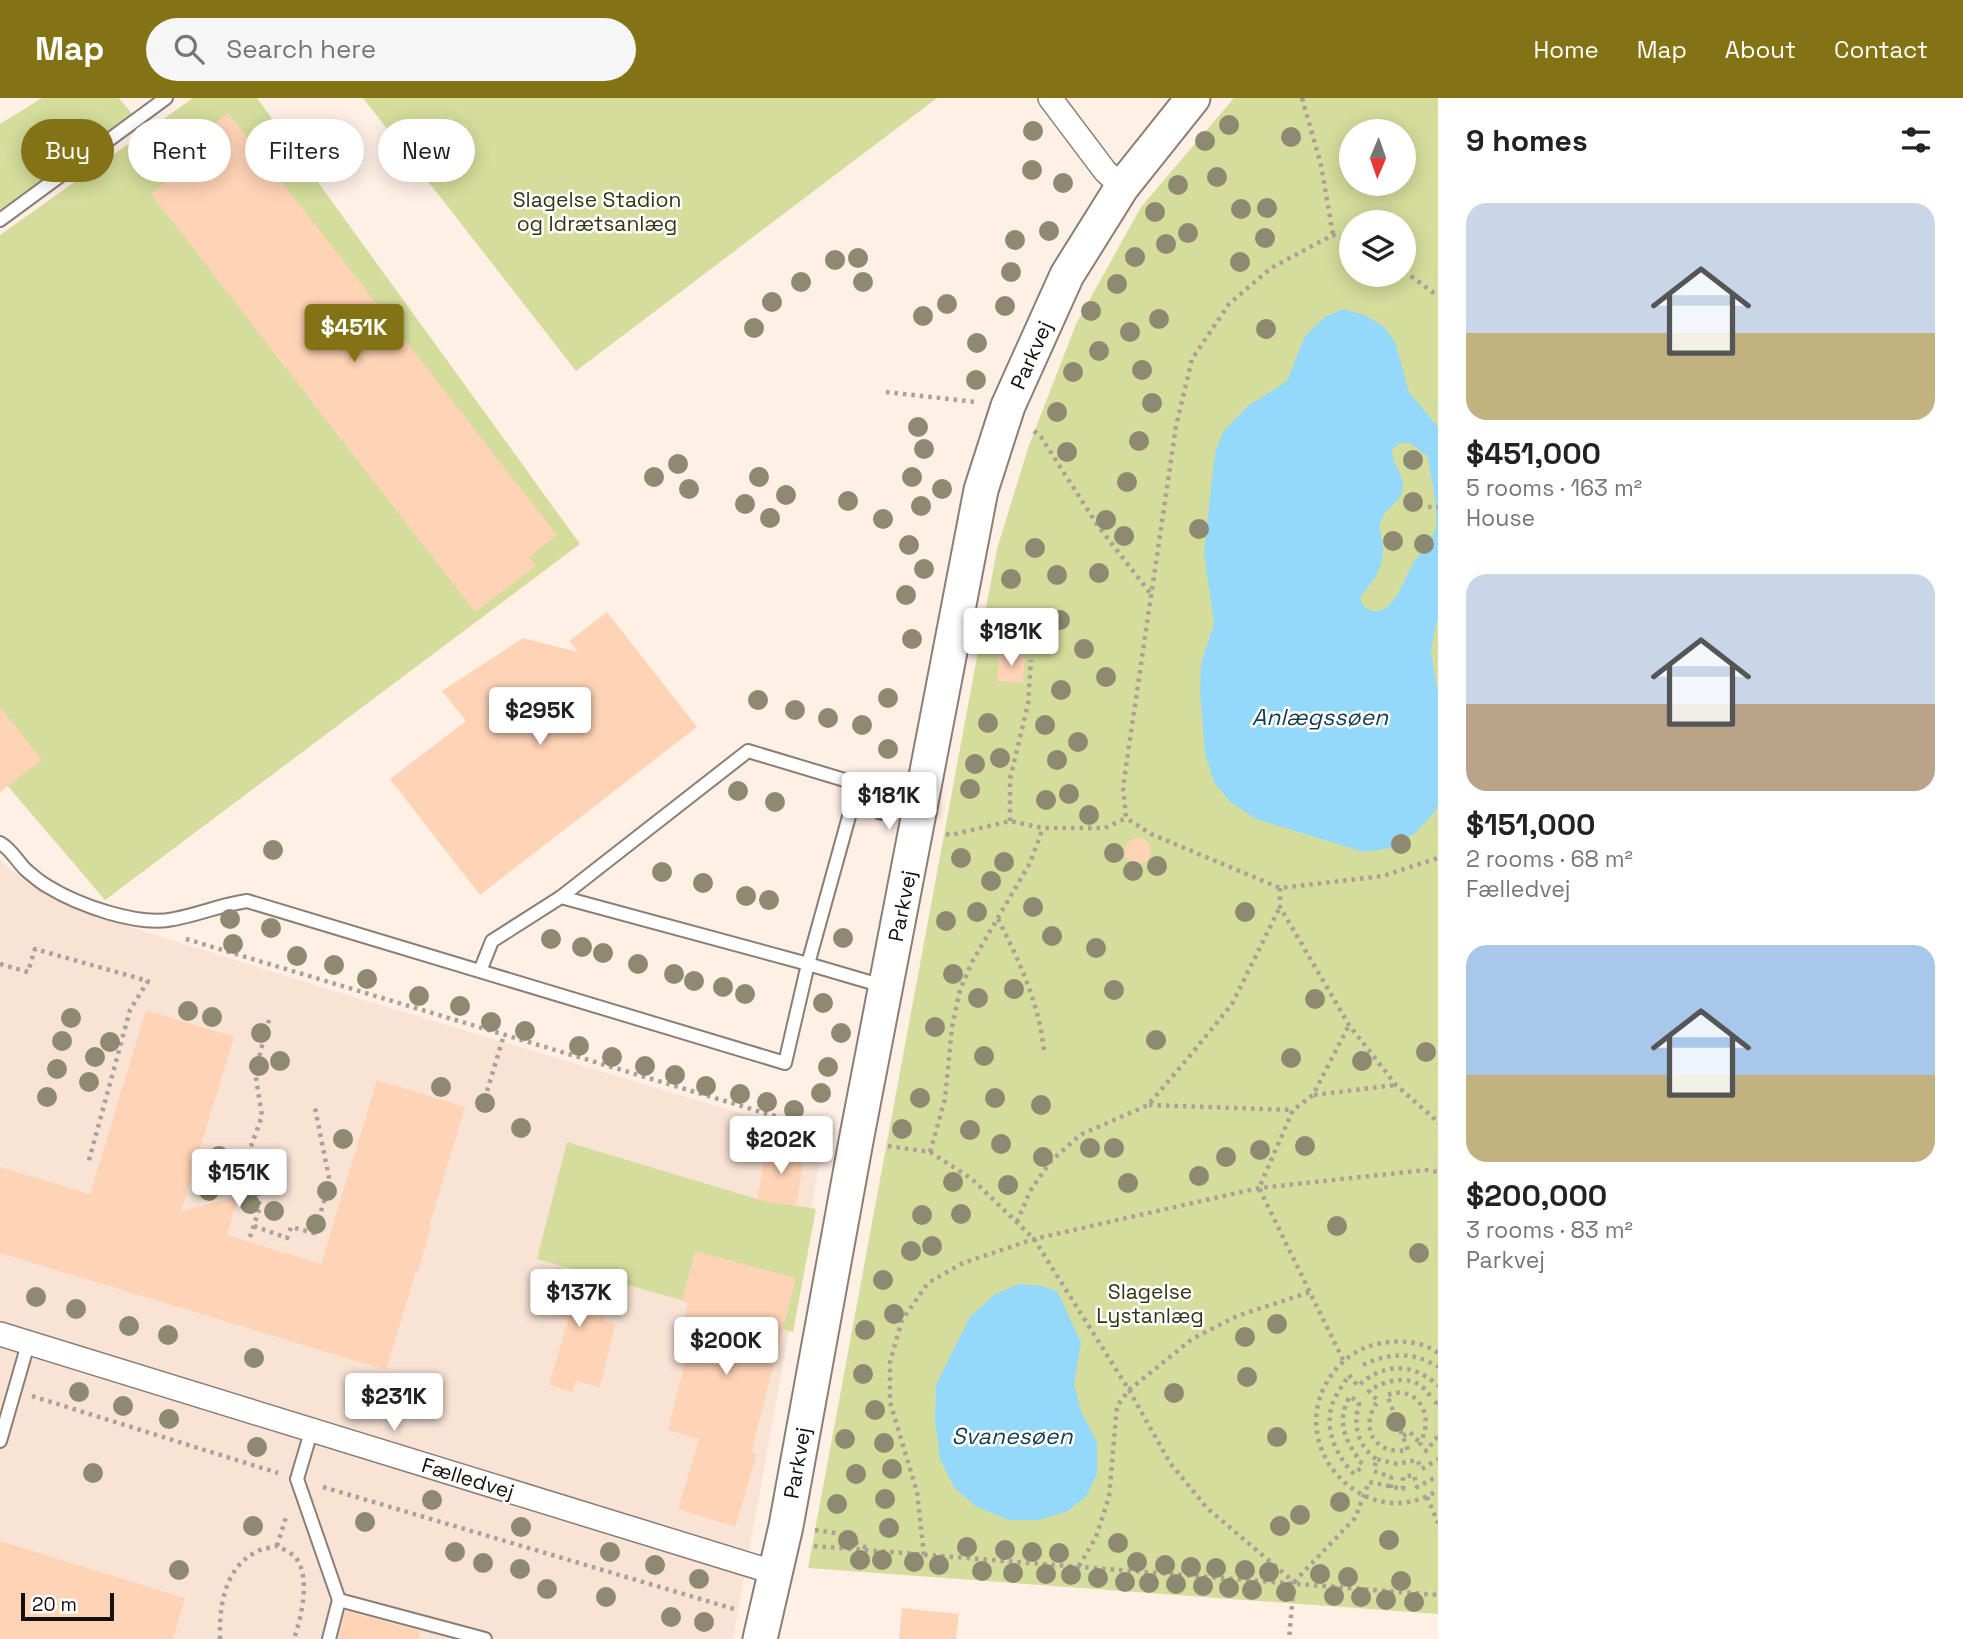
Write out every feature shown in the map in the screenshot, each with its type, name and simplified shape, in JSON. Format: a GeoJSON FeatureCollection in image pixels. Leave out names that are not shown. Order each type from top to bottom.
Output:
{"type":"FeatureCollection","features":[{"type":"Feature","properties":{"kind":"street"},"geometry":{"type":"LineString","coordinates":[[1050,98],[1105,171],[1122,187]]}},
{"type":"Feature","properties":{"kind":"street","name":"Parkvej"},"geometry":{"type":"LineString","coordinates":[[763,1628],[786,1526],[856,1141],[981,490],[1008,406],[1067,275],[1122,187],[1193,98]]}},
{"type":"Feature","properties":{"kind":"street","name":"Fælledvej"},"geometry":{"type":"LineString","coordinates":[[0,1334],[311,1432],[776,1573]]}},
{"type":"Feature","properties":{"kind":"lane"},"geometry":{"type":"LineString","coordinates":[[0,220],[166,98]]}},
{"type":"Feature","properties":{"kind":"lane"},"geometry":{"type":"LineString","coordinates":[[0,843],[5,845],[25,869],[47,886],[92,908],[151,922],[174,920],[220,905],[247,901],[785,1063],[808,964],[858,784],[748,751],[561,897],[492,941],[480,971]]}},
{"type":"Feature","properties":{"kind":"lane"},"geometry":{"type":"LineString","coordinates":[[561,897],[887,986]]}},
{"type":"Feature","properties":{"kind":"lane"},"geometry":{"type":"LineString","coordinates":[[0,1441],[28,1344]]}},
{"type":"Feature","properties":{"kind":"lane"},"geometry":{"type":"LineString","coordinates":[[311,1432],[297,1479],[339,1600],[329,1639]]}},
{"type":"Feature","properties":{"kind":"lane"},"geometry":{"type":"LineString","coordinates":[[339,1600],[485,1639]]}},
{"type":"Feature","properties":{"kind":"path"},"geometry":{"type":"LineString","coordinates":[[1302,98],[1321,165],[1333,234]]}},
{"type":"Feature","properties":{"kind":"path"},"geometry":{"type":"LineString","coordinates":[[1333,234],[1339,237]]}},
{"type":"Feature","properties":{"kind":"path"},"geometry":{"type":"LineString","coordinates":[[1126,818],[1123,787],[1177,426],[1192,359],[1229,304],[1271,268],[1333,234]]}},
{"type":"Feature","properties":{"kind":"path"},"geometry":{"type":"LineString","coordinates":[[1416,280],[1438,296]]}},
{"type":"Feature","properties":{"kind":"path"},"geometry":{"type":"LineString","coordinates":[[886,393],[1008,406],[1041,438],[1098,526],[1152,594]]}},
{"type":"Feature","properties":{"kind":"path"},"geometry":{"type":"LineString","coordinates":[[1428,508],[1438,507]]}},
{"type":"Feature","properties":{"kind":"path"},"geometry":{"type":"LineString","coordinates":[[1010,821],[1010,779],[1028,705],[1031,660]]}},
{"type":"Feature","properties":{"kind":"path"},"geometry":{"type":"LineString","coordinates":[[918,829],[951,835],[1010,821],[1043,828],[1105,828],[1126,818]]}},
{"type":"Feature","properties":{"kind":"path"},"geometry":{"type":"LineString","coordinates":[[1126,818],[1151,834],[1280,888],[1383,876],[1438,858]]}},
{"type":"Feature","properties":{"kind":"path"},"geometry":{"type":"LineString","coordinates":[[930,1152],[945,1100],[952,1027],[960,990],[972,962],[1030,863],[1043,828]]}},
{"type":"Feature","properties":{"kind":"path"},"geometry":{"type":"LineString","coordinates":[[1148,1105],[1232,1004],[1280,907],[1280,888]]}},
{"type":"Feature","properties":{"kind":"path"},"geometry":{"type":"LineString","coordinates":[[1280,907],[1349,1025],[1396,1086],[1438,1122]]}},
{"type":"Feature","properties":{"kind":"path"},"geometry":{"type":"LineString","coordinates":[[998,919],[1013,949],[1042,1028],[1044,1052]]}},
{"type":"Feature","properties":{"kind":"path"},"geometry":{"type":"LineString","coordinates":[[151,922],[170,934],[856,1141],[930,1152],[972,1180],[1034,1239],[1129,1390],[1170,1463],[1207,1508],[1294,1582]]}},
{"type":"Feature","properties":{"kind":"path"},"geometry":{"type":"LineString","coordinates":[[0,964],[28,972],[35,949],[148,981],[130,1010],[88,1164]]}},
{"type":"Feature","properties":{"kind":"path"},"geometry":{"type":"LineString","coordinates":[[250,1237],[260,1207],[249,1152],[262,1116],[255,1072],[269,1020]]}},
{"type":"Feature","properties":{"kind":"path"},"geometry":{"type":"LineString","coordinates":[[1343,1360],[1259,1188],[1293,1110],[1313,1095],[1349,1025]]}},
{"type":"Feature","properties":{"kind":"path"},"geometry":{"type":"LineString","coordinates":[[487,1091],[504,1035]]}},
{"type":"Feature","properties":{"kind":"path"},"geometry":{"type":"LineString","coordinates":[[1313,1095],[1396,1086]]}},
{"type":"Feature","properties":{"kind":"path"},"geometry":{"type":"LineString","coordinates":[[1017,1222],[1030,1191],[1051,1161],[1080,1135],[1148,1105],[1293,1110]]}},
{"type":"Feature","properties":{"kind":"path"},"geometry":{"type":"LineString","coordinates":[[254,1226],[287,1238],[291,1227],[314,1233],[330,1183],[315,1108]]}},
{"type":"Feature","properties":{"kind":"path"},"geometry":{"type":"LineString","coordinates":[[924,1555],[917,1492],[890,1402],[890,1363],[902,1320],[928,1283],[963,1263],[1034,1239],[1259,1188],[1426,1170],[1438,1172]]}},
{"type":"Feature","properties":{"kind":"path"},"geometry":{"type":"LineString","coordinates":[[1079,1566],[1096,1537],[1109,1497],[1116,1406],[1129,1390],[1192,1339],[1237,1316],[1310,1292]]}},
{"type":"Feature","properties":{"kind":"path"},"geometry":{"type":"LineString","coordinates":[[1438,1353],[1430,1348],[1400,1340],[1370,1345],[1343,1360],[1323,1386],[1315,1417],[1320,1450],[1337,1477],[1363,1496],[1395,1503],[1427,1497],[1438,1490]]}},
{"type":"Feature","properties":{"kind":"path"},"geometry":{"type":"LineString","coordinates":[[1363,1365],[1387,1355],[1404,1355],[1425,1359],[1438,1367]]}},
{"type":"Feature","properties":{"kind":"path"},"geometry":{"type":"LineString","coordinates":[[1354,1474],[1338,1453],[1330,1428],[1331,1406],[1349,1376],[1358,1385],[1367,1377],[1389,1368],[1404,1368],[1424,1374],[1438,1386]]}},
{"type":"Feature","properties":{"kind":"path"},"geometry":{"type":"LineString","coordinates":[[1420,1443],[1427,1426],[1427,1415],[1410,1395],[1401,1393],[1387,1395],[1408,1450],[1387,1450],[1373,1438],[1368,1418],[1378,1401],[1370,1391],[1379,1384],[1401,1379],[1420,1386],[1430,1396]]}},
{"type":"Feature","properties":{"kind":"path"},"geometry":{"type":"LineString","coordinates":[[14,1390],[763,1628]]}},
{"type":"Feature","properties":{"kind":"path"},"geometry":{"type":"LineString","coordinates":[[1344,1483],[1362,1464],[1349,1448],[1344,1432],[1344,1414],[1350,1396],[1359,1402],[1356,1434],[1367,1452],[1377,1459],[1397,1464],[1417,1461],[1422,1469],[1438,1460]]}},
{"type":"Feature","properties":{"kind":"path"},"geometry":{"type":"LineString","coordinates":[[1438,1402],[1438,1409]]}},
{"type":"Feature","properties":{"kind":"path"},"geometry":{"type":"LineString","coordinates":[[1403,1436],[1410,1432],[1426,1451],[1438,1436]]}},
{"type":"Feature","properties":{"kind":"path"},"geometry":{"type":"LineString","coordinates":[[1377,1459],[1374,1471],[1391,1477],[1391,1488]]}},
{"type":"Feature","properties":{"kind":"path"},"geometry":{"type":"LineString","coordinates":[[1289,1639],[1294,1582],[1355,1518],[1369,1482],[1403,1489],[1403,1477],[1414,1475],[1417,1487],[1438,1476]]}},
{"type":"Feature","properties":{"kind":"path"},"geometry":{"type":"LineString","coordinates":[[1427,1497],[1438,1523]]}},
{"type":"Feature","properties":{"kind":"path"},"geometry":{"type":"LineString","coordinates":[[786,1526],[835,1533],[873,1551]]}},
{"type":"Feature","properties":{"kind":"path"},"geometry":{"type":"LineString","coordinates":[[220,1639],[223,1594],[237,1566],[256,1551],[277,1546],[296,1557],[303,1578],[303,1614],[294,1639]]}},
{"type":"Feature","properties":{"kind":"path"},"geometry":{"type":"LineString","coordinates":[[834,1548],[1438,1595]]}},
{"type":"Feature","properties":{"kind":"shaded area"},"geometry":{"type":"Polygon","coordinates":[[[0,860],[28,884],[102,918],[816,1136],[822,1149],[733,1639],[0,1639],[0,860]]]}},
{"type":"Feature","properties":{"kind":"green space"},"geometry":{"type":"Polygon","coordinates":[[[42,98],[119,98],[132,114],[114,127],[114,119],[21,119],[21,182],[38,182],[0,210],[0,124],[42,98]]]}},
{"type":"Feature","properties":{"kind":"green space"},"geometry":{"type":"Polygon","coordinates":[[[193,98],[257,98],[272,119],[245,119],[245,182],[318,182],[580,544],[105,900],[0,777],[0,235],[75,182],[114,182],[114,154],[128,144],[128,182],[231,182],[231,119],[163,119],[193,98]]]}},
{"type":"Feature","properties":{"kind":"green space","name":"Slagelse Stadion og Idrætsanlæg"},"geometry":{"type":"Polygon","coordinates":[[[363,98],[937,98],[576,371],[429,182],[475,182],[475,119],[379,119],[363,98]]]}},
{"type":"Feature","properties":{"kind":"green space","name":"Slagelse Lystanlæg"},"geometry":{"type":"Polygon","coordinates":[[[1234,98],[1438,98],[1438,1614],[808,1568],[997,549],[1028,448],[1076,324],[1141,207],[1234,98]]]}},
{"type":"Feature","properties":{"kind":"green space"},"geometry":{"type":"Polygon","coordinates":[[[567,1142],[757,1199],[816,1209],[793,1332],[537,1259],[567,1142]]]}},
{"type":"Feature","properties":{"kind":"water","name":"Anlægssøen"},"geometry":{"type":"Polygon","coordinates":[[[1343,309],[1365,315],[1384,327],[1395,342],[1409,392],[1438,427],[1438,617],[1431,650],[1438,694],[1438,804],[1435,812],[1415,833],[1391,848],[1364,852],[1256,819],[1230,802],[1214,782],[1205,754],[1200,692],[1201,664],[1214,623],[1204,553],[1215,453],[1223,432],[1248,406],[1287,381],[1305,336],[1325,317],[1343,309]],[[1401,443],[1392,449],[1403,491],[1383,516],[1380,528],[1382,563],[1373,581],[1360,597],[1364,606],[1373,611],[1381,610],[1393,601],[1436,527],[1428,457],[1410,443],[1401,443]]]}},
{"type":"Feature","properties":{"kind":"water","name":"Svanesøen"},"geometry":{"type":"Polygon","coordinates":[[[1019,1284],[1057,1291],[1081,1342],[1074,1384],[1081,1411],[1097,1442],[1097,1475],[1086,1497],[1066,1512],[1038,1520],[1009,1520],[975,1506],[954,1487],[940,1459],[935,1420],[936,1385],[970,1317],[995,1294],[1019,1284]]]}},
{"type":"Feature","properties":{"kind":"building"},"geometry":{"type":"Polygon","coordinates":[[[228,113],[245,135],[245,182],[282,182],[557,535],[529,557],[536,566],[475,612],[151,194],[166,182],[231,182],[231,119],[220,119],[228,113]]]}},
{"type":"Feature","properties":{"kind":"building"},"geometry":{"type":"Polygon","coordinates":[[[607,612],[697,727],[480,895],[390,779],[466,721],[442,691],[523,638],[578,652],[569,641],[607,612]]]}},
{"type":"Feature","properties":{"kind":"building"},"geometry":{"type":"Polygon","coordinates":[[[999,653],[1025,654],[1023,683],[997,681],[999,653]]]}},
{"type":"Feature","properties":{"kind":"building"},"geometry":{"type":"Polygon","coordinates":[[[0,707],[42,760],[0,792],[0,707]]]}},
{"type":"Feature","properties":{"kind":"building"},"geometry":{"type":"Polygon","coordinates":[[[1138,838],[1147,842],[1151,851],[1147,860],[1138,864],[1129,860],[1125,851],[1129,842],[1138,838]]]}},
{"type":"Feature","properties":{"kind":"building"},"geometry":{"type":"Polygon","coordinates":[[[146,1010],[234,1037],[181,1211],[237,1197],[227,1235],[321,1264],[377,1080],[465,1107],[418,1272],[416,1271],[386,1370],[0,1253],[0,1167],[90,1194],[146,1010]]]}},
{"type":"Feature","properties":{"kind":"building"},"geometry":{"type":"Polygon","coordinates":[[[767,1145],[805,1152],[796,1206],[757,1200],[767,1145]]]}},
{"type":"Feature","properties":{"kind":"building"},"geometry":{"type":"Polygon","coordinates":[[[695,1251],[796,1278],[755,1437],[752,1453],[757,1454],[735,1527],[678,1509],[699,1439],[668,1430],[686,1358],[675,1356],[688,1303],[682,1301],[695,1251]]]}},
{"type":"Feature","properties":{"kind":"building"},"geometry":{"type":"Polygon","coordinates":[[[555,1266],[605,1281],[598,1308],[607,1310],[604,1321],[615,1324],[600,1387],[576,1381],[572,1392],[549,1385],[568,1320],[542,1313],[555,1266]]]}},
{"type":"Feature","properties":{"kind":"building"},"geometry":{"type":"Polygon","coordinates":[[[0,1541],[185,1598],[173,1639],[0,1639],[0,1541]]]}},
{"type":"Feature","properties":{"kind":"building"},"geometry":{"type":"Polygon","coordinates":[[[902,1608],[959,1614],[956,1639],[899,1639],[902,1608]]]}},
{"type":"Feature","properties":{"kind":"building"},"geometry":{"type":"Polygon","coordinates":[[[345,1611],[420,1631],[419,1639],[338,1639],[345,1611]]]}}]}
